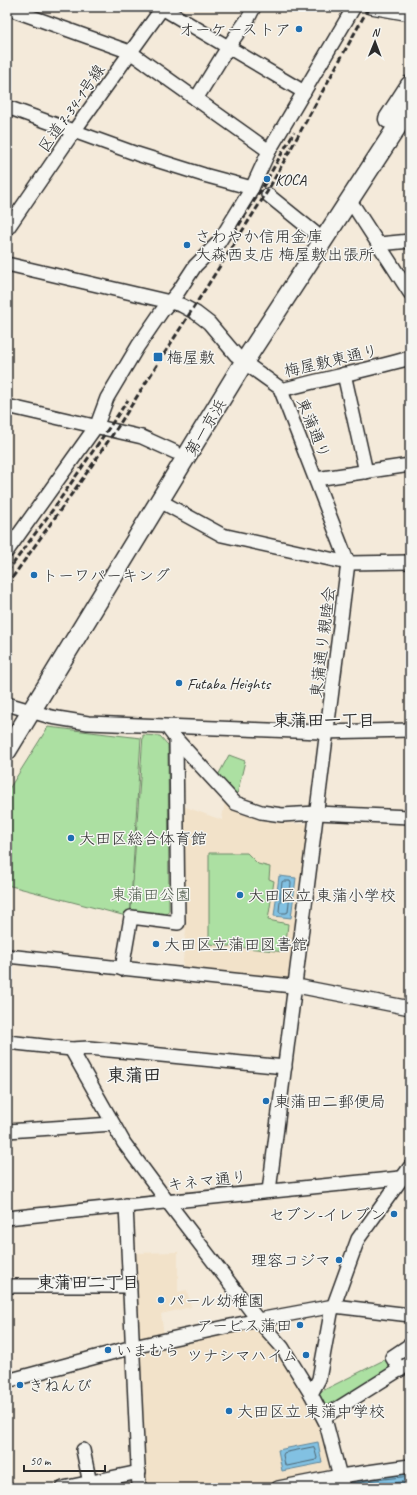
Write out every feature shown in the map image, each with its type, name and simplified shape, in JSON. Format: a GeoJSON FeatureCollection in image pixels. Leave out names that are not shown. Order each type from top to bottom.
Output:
{"type":"FeatureCollection","features":[{"type":"Feature","properties":{"kind":"highway","name":"第一京浜"},"geometry":{"type":"LineString","coordinates":[[7,751],[19,708],[160,501],[240,358],[315,233],[410,85]]}},
{"type":"Feature","properties":{"kind":"highway","name":"第一京浜"},"geometry":{"type":"LineString","coordinates":[[7,728],[175,452],[348,201],[410,107]]}},
{"type":"Feature","properties":{"kind":"street"},"geometry":{"type":"LineString","coordinates":[[196,99],[254,7]]}},
{"type":"Feature","properties":{"kind":"street"},"geometry":{"type":"LineString","coordinates":[[7,551],[97,425],[104,405],[116,383],[154,323],[195,266],[219,242],[252,188],[269,151],[354,7]]}},
{"type":"Feature","properties":{"kind":"street"},"geometry":{"type":"LineString","coordinates":[[371,7],[410,14]]}},
{"type":"Feature","properties":{"kind":"street"},"geometry":{"type":"LineString","coordinates":[[7,8],[130,52],[269,151]]}},
{"type":"Feature","properties":{"kind":"street"},"geometry":{"type":"LineString","coordinates":[[162,8],[304,92]]}},
{"type":"Feature","properties":{"kind":"street","name":"区道7-34-1号線"},"geometry":{"type":"LineString","coordinates":[[7,228],[162,8]]}},
{"type":"Feature","properties":{"kind":"street"},"geometry":{"type":"LineString","coordinates":[[7,106],[137,154],[252,188]]}},
{"type":"Feature","properties":{"kind":"street"},"geometry":{"type":"LineString","coordinates":[[268,195],[315,233]]}},
{"type":"Feature","properties":{"kind":"street"},"geometry":{"type":"LineString","coordinates":[[348,201],[355,208],[410,293]]}},
{"type":"Feature","properties":{"kind":"street"},"geometry":{"type":"LineString","coordinates":[[379,244],[410,241]]}},
{"type":"Feature","properties":{"kind":"street","name":"梅屋敷東通り"},"geometry":{"type":"LineString","coordinates":[[7,264],[181,305],[196,313],[209,323],[240,358],[281,390],[410,358]]}},
{"type":"Feature","properties":{"kind":"street"},"geometry":{"type":"LineString","coordinates":[[344,374],[366,472]]}},
{"type":"Feature","properties":{"kind":"street","name":"東蒲通り"},"geometry":{"type":"LineString","coordinates":[[281,390],[316,479]]}},
{"type":"Feature","properties":{"kind":"street"},"geometry":{"type":"LineString","coordinates":[[7,406],[142,436],[175,452]]}},
{"type":"Feature","properties":{"kind":"street"},"geometry":{"type":"LineString","coordinates":[[316,479],[410,465]]}},
{"type":"Feature","properties":{"kind":"street","name":"東蒲通り親睦会"},"geometry":{"type":"LineString","coordinates":[[269,1191],[348,564],[316,479]]}},
{"type":"Feature","properties":{"kind":"street"},"geometry":{"type":"LineString","coordinates":[[160,501],[222,535],[348,564],[410,562]]}},
{"type":"Feature","properties":{"kind":"street"},"geometry":{"type":"LineString","coordinates":[[19,708],[71,721],[167,727],[328,732],[410,730]]}},
{"type":"Feature","properties":{"kind":"street"},"geometry":{"type":"LineString","coordinates":[[167,727],[176,739],[235,803],[261,812],[282,815],[316,814],[410,817]]}},
{"type":"Feature","properties":{"kind":"street"},"geometry":{"type":"LineString","coordinates":[[122,969],[131,917],[178,923],[176,739]]}},
{"type":"Feature","properties":{"kind":"street"},"geometry":{"type":"LineString","coordinates":[[7,956],[295,986],[410,1008]]}},
{"type":"Feature","properties":{"kind":"street"},"geometry":{"type":"LineString","coordinates":[[7,1042],[71,1049],[89,1048],[285,1067]]}},
{"type":"Feature","properties":{"kind":"street"},"geometry":{"type":"LineString","coordinates":[[71,1049],[124,1143],[258,1320],[282,1347],[324,1417],[339,1480]]}},
{"type":"Feature","properties":{"kind":"street"},"geometry":{"type":"LineString","coordinates":[[7,1131],[113,1124]]}},
{"type":"Feature","properties":{"kind":"street"},"geometry":{"type":"LineString","coordinates":[[311,1394],[319,1379],[334,1306],[358,1239],[396,1184],[406,1178],[410,1167]]}},
{"type":"Feature","properties":{"kind":"street","name":"キネマ通り"},"geometry":{"type":"LineString","coordinates":[[7,1218],[406,1178]]}},
{"type":"Feature","properties":{"kind":"street"},"geometry":{"type":"LineString","coordinates":[[126,1205],[139,1488]]}},
{"type":"Feature","properties":{"kind":"street"},"geometry":{"type":"LineString","coordinates":[[7,1286],[130,1286]]}},
{"type":"Feature","properties":{"kind":"street"},"geometry":{"type":"LineString","coordinates":[[7,1381],[133,1347],[258,1320],[334,1306],[410,1315]]}},
{"type":"Feature","properties":{"kind":"street"},"geometry":{"type":"LineString","coordinates":[[324,1417],[405,1367],[392,1357],[410,1345]]}},
{"type":"Feature","properties":{"kind":"street"},"geometry":{"type":"LineString","coordinates":[[83,1450],[91,1485]]}},
{"type":"Feature","properties":{"kind":"street"},"geometry":{"type":"LineString","coordinates":[[278,1488],[339,1480],[410,1466]]}},
{"type":"Feature","properties":{"kind":"street"},"geometry":{"type":"LineString","coordinates":[[63,1488],[91,1485],[139,1472]]}},
{"type":"Feature","properties":{"kind":"shaded area","name":"大田区立 東蒲小学校"},"geometry":{"type":"Polygon","coordinates":[[[225,800],[237,810],[258,820],[280,823],[309,824],[295,922],[291,978],[285,982],[182,971],[186,929],[181,928],[180,805],[222,820],[225,800]]]}},
{"type":"Feature","properties":{"kind":"shaded area","name":"パール幼稚園"},"geometry":{"type":"Polygon","coordinates":[[[178,1252],[178,1292],[187,1290],[191,1307],[161,1314],[164,1335],[137,1341],[131,1253],[178,1252]]]}},
{"type":"Feature","properties":{"kind":"shaded area","name":"大田区立 東蒲中学校"},"geometry":{"type":"Polygon","coordinates":[[[254,1326],[260,1327],[281,1356],[323,1422],[333,1465],[327,1471],[248,1488],[146,1488],[140,1349],[254,1326]]]}},
{"type":"Feature","properties":{"kind":"green space","name":"大田区総合体育館"},"geometry":{"type":"Polygon","coordinates":[[[48,727],[141,738],[130,917],[7,885],[7,792],[48,727]]]}},
{"type":"Feature","properties":{"kind":"green space","name":"東蒲田公園"},"geometry":{"type":"Polygon","coordinates":[[[143,735],[160,736],[168,745],[169,911],[166,915],[131,910],[143,735]]]}},
{"type":"Feature","properties":{"kind":"green space"},"geometry":{"type":"Polygon","coordinates":[[[229,755],[245,761],[235,803],[215,781],[229,755]]]}},
{"type":"Feature","properties":{"kind":"green space"},"geometry":{"type":"Polygon","coordinates":[[[209,853],[247,853],[258,864],[270,867],[269,879],[274,881],[268,920],[288,924],[285,952],[209,944],[209,853]]]}},
{"type":"Feature","properties":{"kind":"green space"},"geometry":{"type":"Polygon","coordinates":[[[388,1358],[394,1367],[328,1410],[318,1393],[388,1358]]]}},
{"type":"Feature","properties":{"kind":"water"},"geometry":{"type":"Polygon","coordinates":[[[279,876],[296,878],[291,918],[274,916],[279,876]]]}},
{"type":"Feature","properties":{"kind":"water"},"geometry":{"type":"Polygon","coordinates":[[[318,1442],[322,1463],[282,1471],[278,1450],[318,1442]]]}},
{"type":"Feature","properties":{"kind":"water"},"geometry":{"type":"Polygon","coordinates":[[[410,1472],[410,1488],[294,1488],[410,1472]]]}},
{"type":"Feature","properties":{"kind":"railway"},"geometry":{"type":"LineString","coordinates":[[7,585],[117,428],[267,192],[369,7]]}},
{"type":"Feature","properties":{"kind":"railway"},"geometry":{"type":"LineString","coordinates":[[234,233],[261,190],[294,132]]}},
{"type":"Feature","properties":{"kind":"railway"},"geometry":{"type":"LineString","coordinates":[[7,572],[54,508],[128,400]]}},
{"type":"Feature","properties":{"kind":"place","name":"オーケーストア"},"geometry":{"type":"Point","coordinates":[299,29]}},
{"type":"Feature","properties":{"kind":"place","name":"KOCA"},"geometry":{"type":"Point","coordinates":[267,179]}},
{"type":"Feature","properties":{"kind":"place","name":"さわやか信用金庫 大森西支店 梅屋敷出張所"},"geometry":{"type":"Point","coordinates":[187,245]}},
{"type":"Feature","properties":{"kind":"place","name":"梅屋敷"},"geometry":{"type":"Point","coordinates":[158,357]}},
{"type":"Feature","properties":{"kind":"place","name":"トーワパーキング"},"geometry":{"type":"Point","coordinates":[34,575]}},
{"type":"Feature","properties":{"kind":"place","name":"Futaba Heights"},"geometry":{"type":"Point","coordinates":[179,683]}},
{"type":"Feature","properties":{"kind":"place","name":"大田区総合体育館"},"geometry":{"type":"Point","coordinates":[71,838]}},
{"type":"Feature","properties":{"kind":"place","name":"大田区立 東蒲小学校"},"geometry":{"type":"Point","coordinates":[240,895]}},
{"type":"Feature","properties":{"kind":"place","name":"大田区立蒲田図書館"},"geometry":{"type":"Point","coordinates":[156,944]}},
{"type":"Feature","properties":{"kind":"place","name":"東蒲田二郵便局"},"geometry":{"type":"Point","coordinates":[266,1101]}},
{"type":"Feature","properties":{"kind":"place","name":"セブン-イレブン"},"geometry":{"type":"Point","coordinates":[394,1214]}},
{"type":"Feature","properties":{"kind":"place","name":"理容コジマ"},"geometry":{"type":"Point","coordinates":[339,1260]}},
{"type":"Feature","properties":{"kind":"place","name":"パール幼稚園"},"geometry":{"type":"Point","coordinates":[161,1300]}},
{"type":"Feature","properties":{"kind":"place","name":"アービス蒲田"},"geometry":{"type":"Point","coordinates":[300,1325]}},
{"type":"Feature","properties":{"kind":"place","name":"いまむら"},"geometry":{"type":"Point","coordinates":[108,1350]}},
{"type":"Feature","properties":{"kind":"place","name":"ツナシマハイム"},"geometry":{"type":"Point","coordinates":[306,1355]}},
{"type":"Feature","properties":{"kind":"place","name":"きねんび"},"geometry":{"type":"Point","coordinates":[20,1385]}},
{"type":"Feature","properties":{"kind":"place","name":"大田区立 東蒲中学校"},"geometry":{"type":"Point","coordinates":[229,1411]}},
{"type":"Feature","properties":{"kind":"district","name":"東蒲田一丁目"},"geometry":{"type":"Point","coordinates":[324,720]}},
{"type":"Feature","properties":{"kind":"district","name":"東蒲田"},"geometry":{"type":"Point","coordinates":[134,1075]}},
{"type":"Feature","properties":{"kind":"district","name":"東蒲田二丁目"},"geometry":{"type":"Point","coordinates":[88,1282]}}]}
